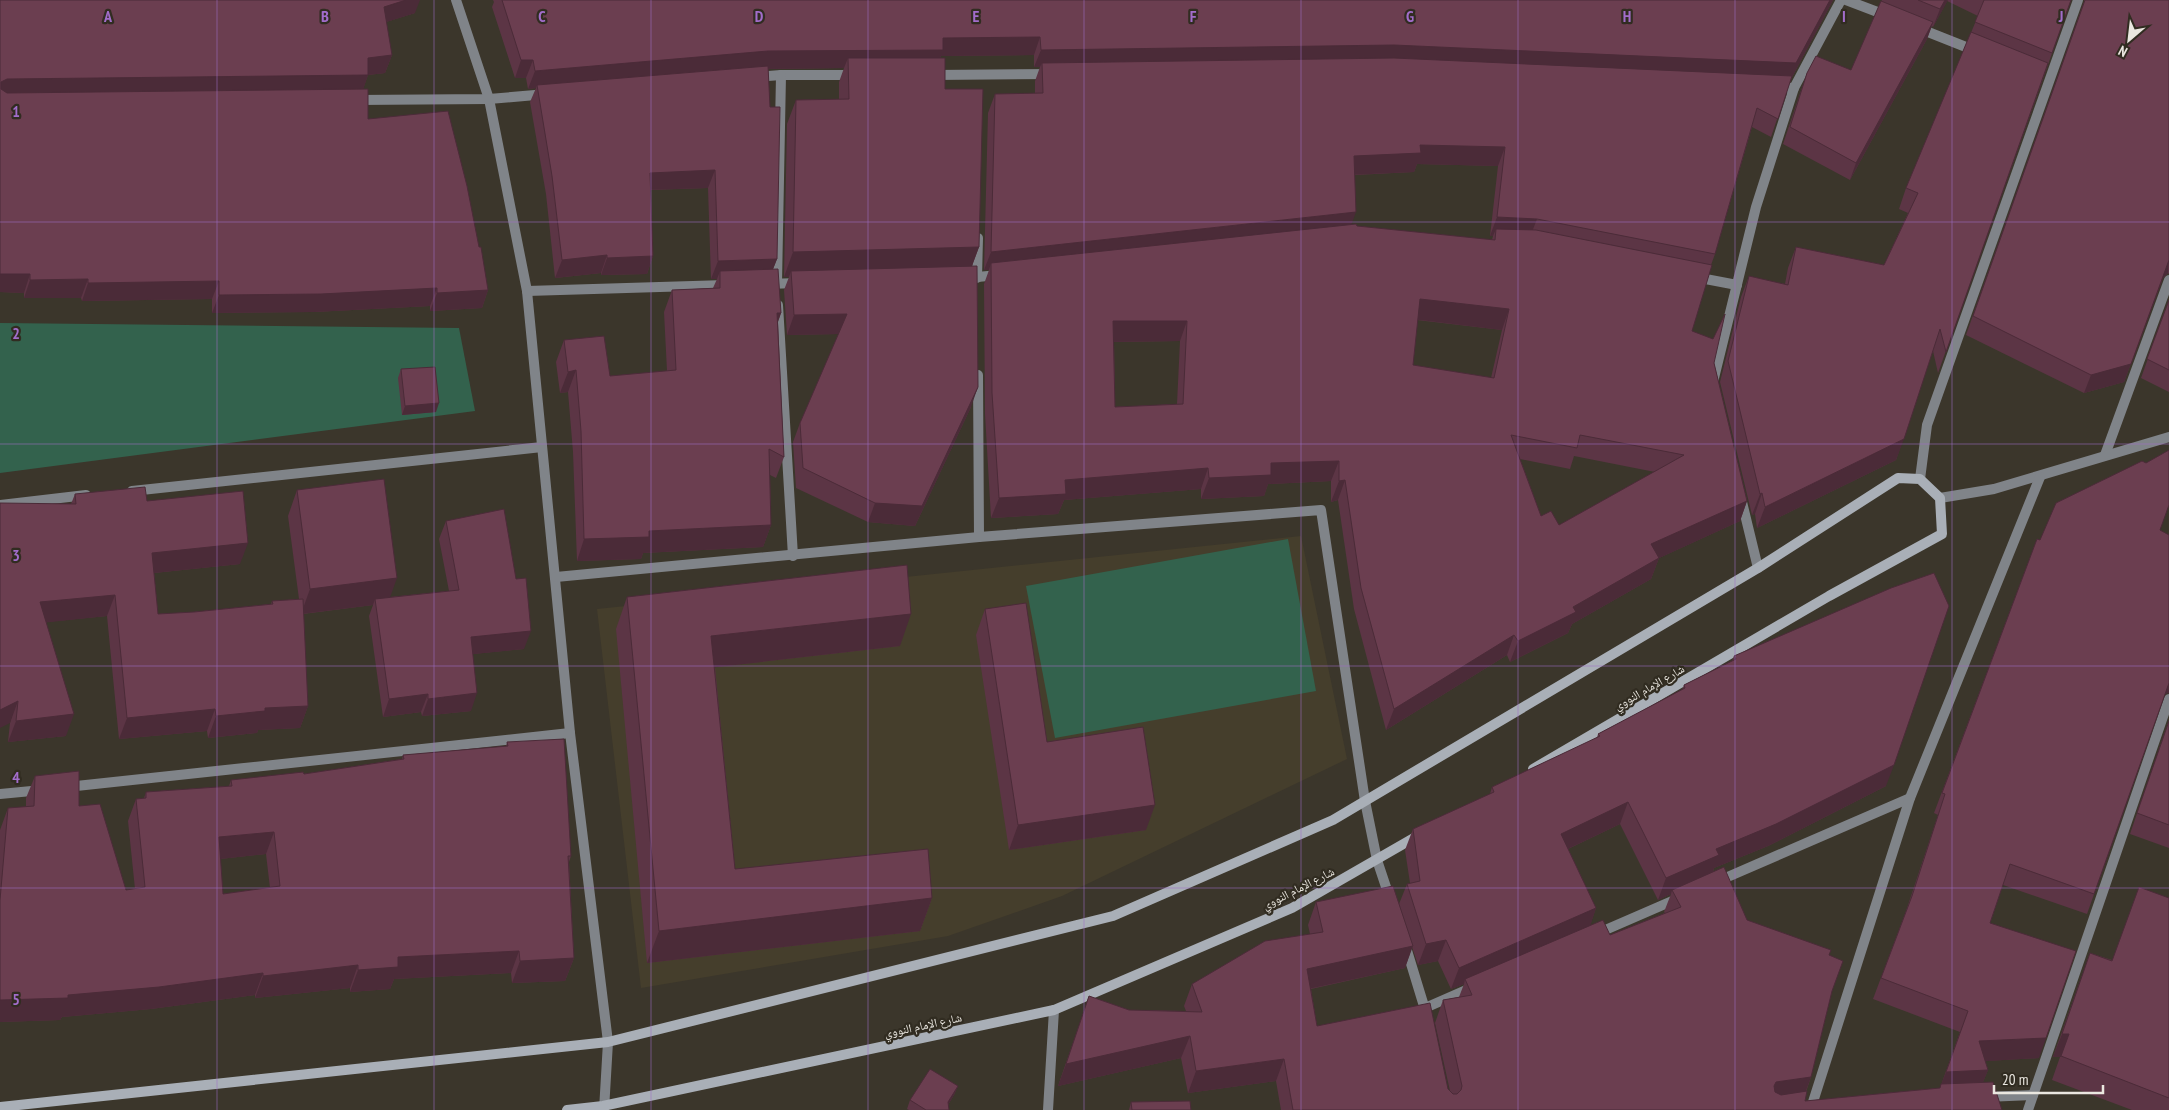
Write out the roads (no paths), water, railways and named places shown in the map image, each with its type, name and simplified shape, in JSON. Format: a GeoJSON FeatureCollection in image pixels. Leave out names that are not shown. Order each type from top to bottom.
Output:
{"type":"FeatureCollection","features":[{"type":"Feature","properties":{"kind":"street"},"geometry":{"type":"LineString","coordinates":[[456,0],[489,99],[527,291],[570,733],[608,1042],[604,1108]]}},
{"type":"Feature","properties":{"kind":"street"},"geometry":{"type":"LineString","coordinates":[[1715,390],[1713,382],[1756,207],[1794,88],[1841,0]]}},
{"type":"Feature","properties":{"kind":"street"},"geometry":{"type":"LineString","coordinates":[[1846,0],[1984,54]]}},
{"type":"Feature","properties":{"kind":"street"},"geometry":{"type":"LineString","coordinates":[[1920,480],[1927,425],[2045,78],[2078,0]]}},
{"type":"Feature","properties":{"kind":"street"},"geometry":{"type":"LineString","coordinates":[[924,75],[981,80],[1061,74]]}},
{"type":"Feature","properties":{"kind":"street"},"geometry":{"type":"LineString","coordinates":[[742,78],[781,75],[867,75]]}},
{"type":"Feature","properties":{"kind":"street"},"geometry":{"type":"LineString","coordinates":[[781,75],[777,284],[793,556]]}},
{"type":"Feature","properties":{"kind":"street"},"geometry":{"type":"LineString","coordinates":[[1764,86],[1794,88]]}},
{"type":"Feature","properties":{"kind":"street"},"geometry":{"type":"LineString","coordinates":[[349,100],[489,99],[557,93]]}},
{"type":"Feature","properties":{"kind":"street"},"geometry":{"type":"LineString","coordinates":[[977,283],[978,230]]}},
{"type":"Feature","properties":{"kind":"street"},"geometry":{"type":"LineString","coordinates":[[957,278],[977,283],[1006,274]]}},
{"type":"Feature","properties":{"kind":"street"},"geometry":{"type":"LineString","coordinates":[[1680,274],[1737,285]]}},
{"type":"Feature","properties":{"kind":"street"},"geometry":{"type":"LineString","coordinates":[[2105,455],[2169,280]]}},
{"type":"Feature","properties":{"kind":"street"},"geometry":{"type":"LineString","coordinates":[[757,284],[807,283]]}},
{"type":"Feature","properties":{"kind":"street"},"geometry":{"type":"LineString","coordinates":[[527,291],[737,285]]}},
{"type":"Feature","properties":{"kind":"street"},"geometry":{"type":"LineString","coordinates":[[978,367],[979,537]]}},
{"type":"Feature","properties":{"kind":"street"},"geometry":{"type":"LineString","coordinates":[[0,1106],[608,1042],[1113,916],[1333,820],[1758,568],[1898,478],[1920,480],[1940,498],[1994,489],[2040,477],[2105,455],[2169,437]]}},
{"type":"Feature","properties":{"kind":"street"},"geometry":{"type":"LineString","coordinates":[[118,492],[542,447]]}},
{"type":"Feature","properties":{"kind":"street"},"geometry":{"type":"LineString","coordinates":[[1812,1105],[1910,798],[2040,477]]}},
{"type":"Feature","properties":{"kind":"street"},"geometry":{"type":"LineString","coordinates":[[1739,490],[1758,568]]}},
{"type":"Feature","properties":{"kind":"street"},"geometry":{"type":"LineString","coordinates":[[0,504],[98,494]]}},
{"type":"Feature","properties":{"kind":"street","name":"شارع الإمام النووي"},"geometry":{"type":"LineString","coordinates":[[1522,776],[1829,596],[1942,534],[1940,498]]}},
{"type":"Feature","properties":{"kind":"street"},"geometry":{"type":"LineString","coordinates":[[556,577],[979,537],[1320,510],[1364,801],[1377,860],[1392,907]]}},
{"type":"Feature","properties":{"kind":"street"},"geometry":{"type":"LineString","coordinates":[[2028,1110],[2169,699]]}},
{"type":"Feature","properties":{"kind":"street"},"geometry":{"type":"LineString","coordinates":[[0,794],[570,733]]}},
{"type":"Feature","properties":{"kind":"street"},"geometry":{"type":"LineString","coordinates":[[1709,885],[1910,798]]}},
{"type":"Feature","properties":{"kind":"street","name":"شارع الإمام النووي"},"geometry":{"type":"LineString","coordinates":[[567,1110],[604,1108],[1054,1010],[1292,908],[1428,830]]}},
{"type":"Feature","properties":{"kind":"street"},"geometry":{"type":"LineString","coordinates":[[1590,937],[1690,893]]}},
{"type":"Feature","properties":{"kind":"street"},"geometry":{"type":"LineString","coordinates":[[1402,935],[1429,1026]]}},
{"type":"Feature","properties":{"kind":"street"},"geometry":{"type":"LineString","coordinates":[[1425,1008],[1480,984]]}},
{"type":"Feature","properties":{"kind":"street"},"geometry":{"type":"LineString","coordinates":[[1048,1110],[1054,1010]]}},
{"type":"Feature","properties":{"kind":"street"},"geometry":{"type":"LineString","coordinates":[[1976,1098],[2034,1095]]}}]}
